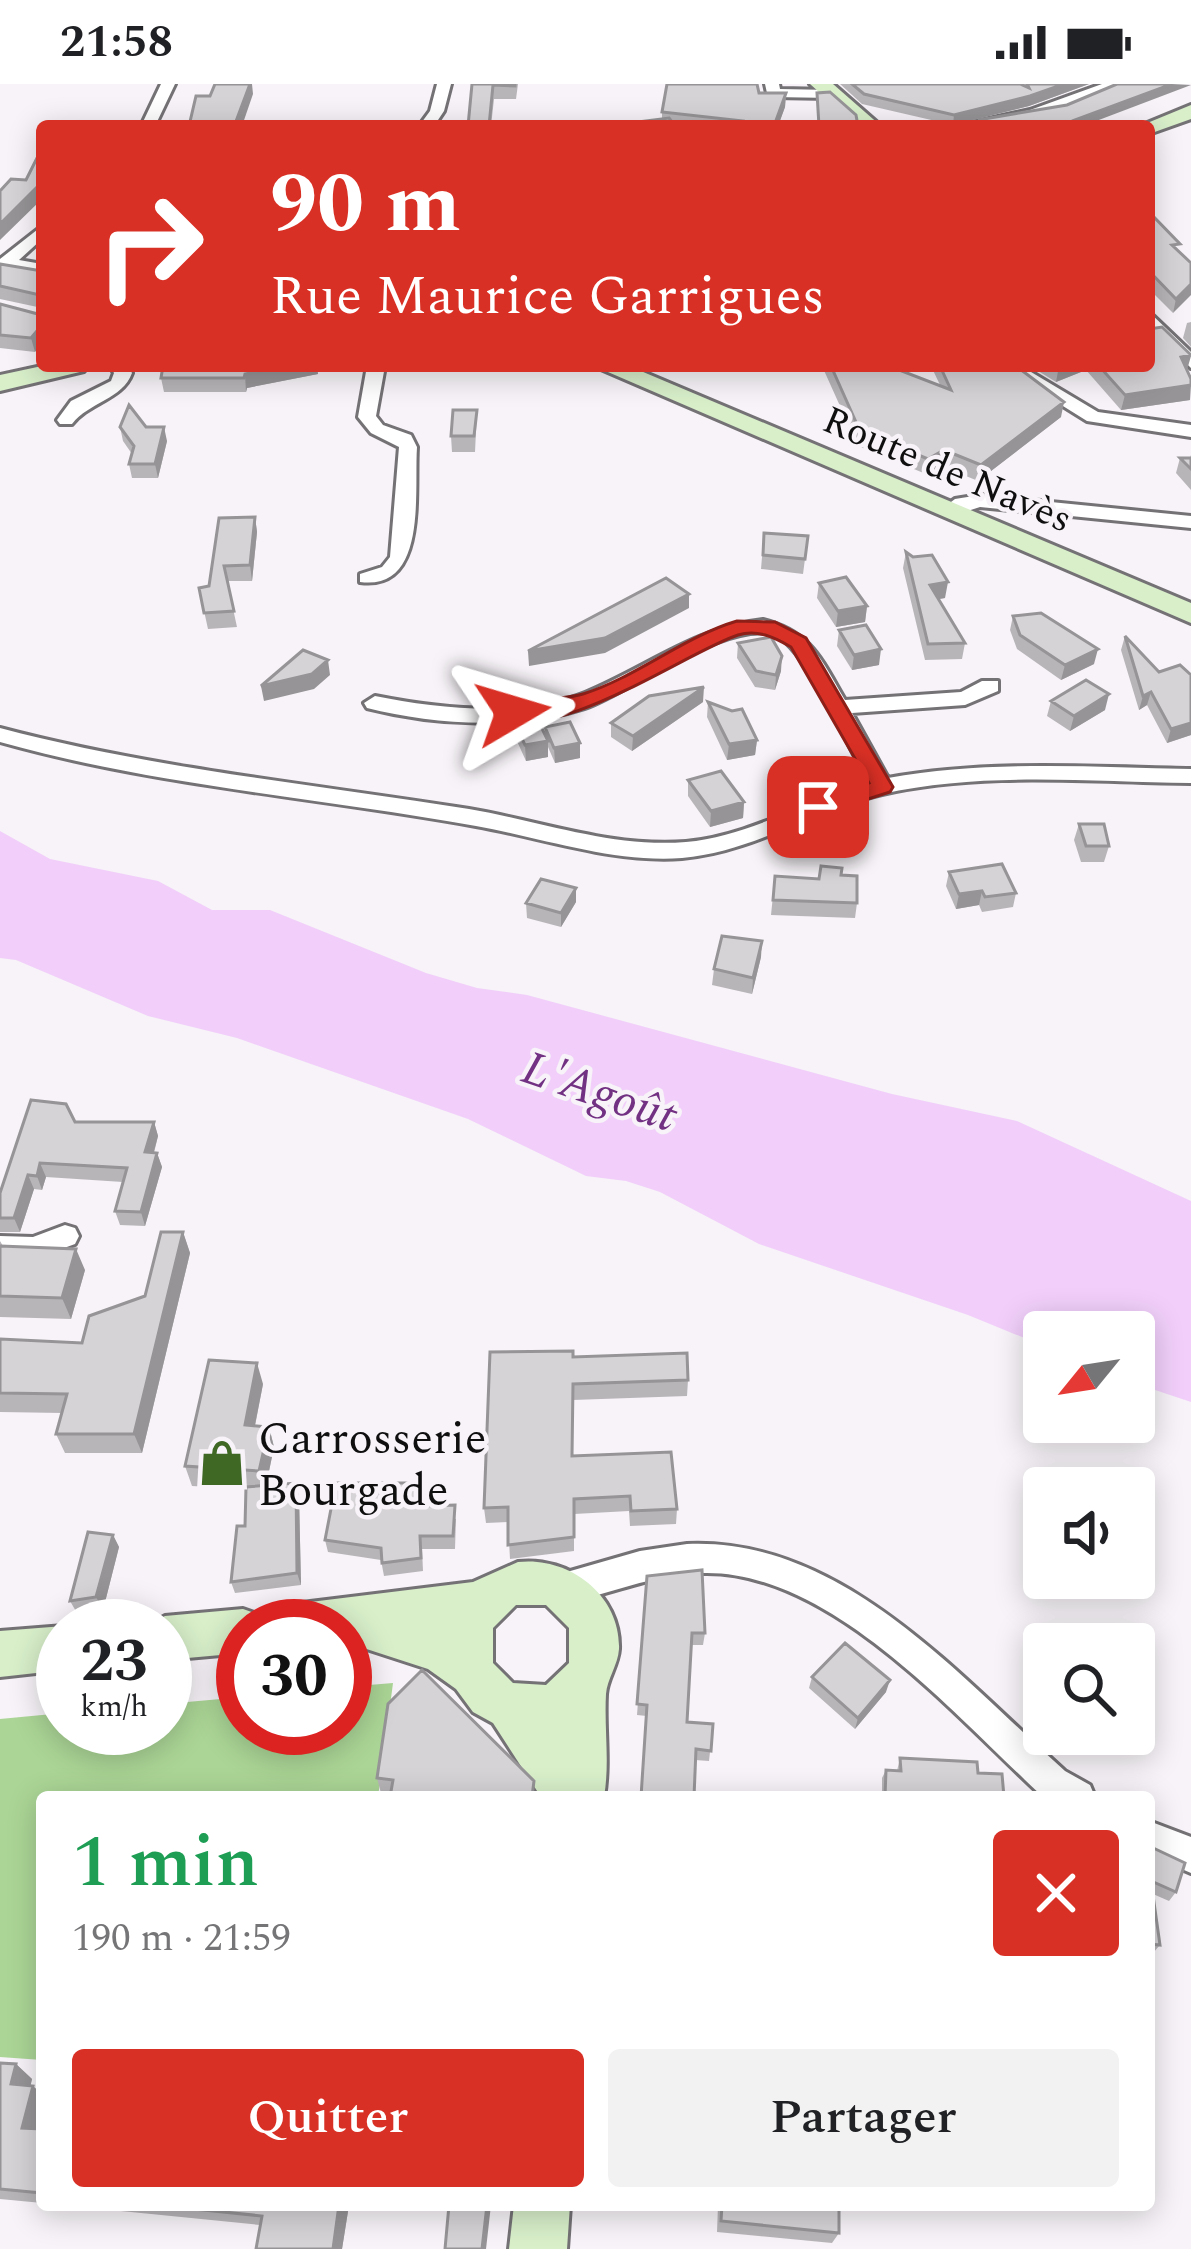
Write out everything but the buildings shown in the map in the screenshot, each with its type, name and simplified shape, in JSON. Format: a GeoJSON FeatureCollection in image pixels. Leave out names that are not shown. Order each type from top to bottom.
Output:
{"type":"FeatureCollection","features":[{"type":"Feature","properties":{"kind":"main road"},"geometry":{"type":"LineString","coordinates":[[826,89],[863,120]]}},
{"type":"Feature","properties":{"kind":"main road"},"geometry":{"type":"LineString","coordinates":[[1155,126],[1191,111]]}},
{"type":"Feature","properties":{"kind":"main road"},"geometry":{"type":"LineString","coordinates":[[0,383],[49,372]]}},
{"type":"Feature","properties":{"kind":"main road","name":"Route de Navès"},"geometry":{"type":"LineString","coordinates":[[622,372],[1191,614]]}},
{"type":"Feature","properties":{"kind":"main road"},"geometry":{"type":"LineString","coordinates":[[372,1616],[484,1602],[520,1583],[560,1589],[587,1612],[595,1628],[592,1666],[571,1695],[541,1708],[508,1706],[492,1698],[470,1672],[442,1651],[372,1628]]}},
{"type":"Feature","properties":{"kind":"main road"},"geometry":{"type":"LineString","coordinates":[[470,1672],[466,1635],[484,1602]]}},
{"type":"Feature","properties":{"kind":"main road"},"geometry":{"type":"LineString","coordinates":[[0,1654],[36,1651]]}},
{"type":"Feature","properties":{"kind":"main road"},"geometry":{"type":"LineString","coordinates":[[580,1791],[585,1766],[582,1684]]}},
{"type":"Feature","properties":{"kind":"main road"},"geometry":{"type":"LineString","coordinates":[[508,1706],[545,1754],[564,1791]]}},
{"type":"Feature","properties":{"kind":"main road"},"geometry":{"type":"LineString","coordinates":[[538,2249],[541,2211]]}},
{"type":"Feature","properties":{"kind":"street"},"geometry":{"type":"LineString","coordinates":[[151,120],[168,84]]}},
{"type":"Feature","properties":{"kind":"street"},"geometry":{"type":"LineString","coordinates":[[430,120],[445,84]]}},
{"type":"Feature","properties":{"kind":"street"},"geometry":{"type":"LineString","coordinates":[[772,84],[774,94],[783,97],[826,89]]}},
{"type":"Feature","properties":{"kind":"street"},"geometry":{"type":"LineString","coordinates":[[998,120],[1033,114],[1115,84]]}},
{"type":"Feature","properties":{"kind":"street"},"geometry":{"type":"LineString","coordinates":[[4,265],[36,236]]}},
{"type":"Feature","properties":{"kind":"street"},"geometry":{"type":"LineString","coordinates":[[4,265],[36,268]]}},
{"type":"Feature","properties":{"kind":"street"},"geometry":{"type":"LineString","coordinates":[[1155,324],[1191,363]]}},
{"type":"Feature","properties":{"kind":"street"},"geometry":{"type":"LineString","coordinates":[[66,420],[77,404],[119,384],[122,372]]}},
{"type":"Feature","properties":{"kind":"street"},"geometry":{"type":"LineString","coordinates":[[367,578],[389,571],[400,558],[408,447],[404,439],[377,428],[367,417],[375,372]]}},
{"type":"Feature","properties":{"kind":"street"},"geometry":{"type":"LineString","coordinates":[[1018,372],[1093,417],[1191,431]]}},
{"type":"Feature","properties":{"kind":"street"},"geometry":{"type":"LineString","coordinates":[[949,511],[962,502],[980,501],[1191,522]]}},
{"type":"Feature","properties":{"kind":"street"},"geometry":{"type":"LineString","coordinates":[[375,703],[491,712],[555,709],[617,688],[725,632],[761,625],[799,643],[882,787]]}},
{"type":"Feature","properties":{"kind":"street"},"geometry":{"type":"LineString","coordinates":[[836,707],[965,698],[990,686]]}},
{"type":"Feature","properties":{"kind":"street"},"geometry":{"type":"LineString","coordinates":[[0,735],[113,767],[477,818],[651,850],[721,844],[882,787],[1000,774],[1191,776]]}},
{"type":"Feature","properties":{"kind":"street"},"geometry":{"type":"LineString","coordinates":[[0,1247],[34,1248],[64,1236]]}},
{"type":"Feature","properties":{"kind":"street"},"geometry":{"type":"LineString","coordinates":[[560,1589],[585,1586],[616,1571],[733,1559],[799,1577],[842,1602],[1067,1791]]}},
{"type":"Feature","properties":{"kind":"street"},"geometry":{"type":"LineString","coordinates":[[595,1628],[604,1604],[624,1582],[649,1567]]}},
{"type":"Feature","properties":{"kind":"street"},"geometry":{"type":"LineString","coordinates":[[1155,1840],[1191,1855]]}},
{"type":"Feature","properties":{"kind":"green space"},"geometry":{"type":"Polygon","coordinates":[[[393,1683],[379,1791],[36,1791],[36,2060],[0,2057],[0,1719],[36,1716],[36,1755],[192,1755],[192,1702],[216,1699],[216,1755],[372,1755],[372,1685],[393,1683]]]}},
{"type":"Feature","properties":{"kind":"water","name":"L'Agoût"},"geometry":{"type":"Polygon","coordinates":[[[0,831],[50,859],[158,881],[212,910],[270,910],[426,973],[477,988],[527,995],[892,1094],[1017,1121],[1191,1201],[1191,1402],[1155,1390],[1155,1311],[1023,1311],[1023,1337],[759,1244],[660,1192],[586,1176],[468,1119],[237,1038],[148,1016],[16,960],[0,958],[0,831]]]}},
{"type":"Feature","properties":{"kind":"place","name":"Carrosserie Bourgade"},"geometry":{"type":"Point","coordinates":[222,1463]}},
{"type":"Feature","properties":{"kind":"route"},"geometry":{"type":"LineString","coordinates":[[513,712],[555,709],[597,697],[737,627],[775,628],[799,643],[882,787],[818,807]]}}]}
